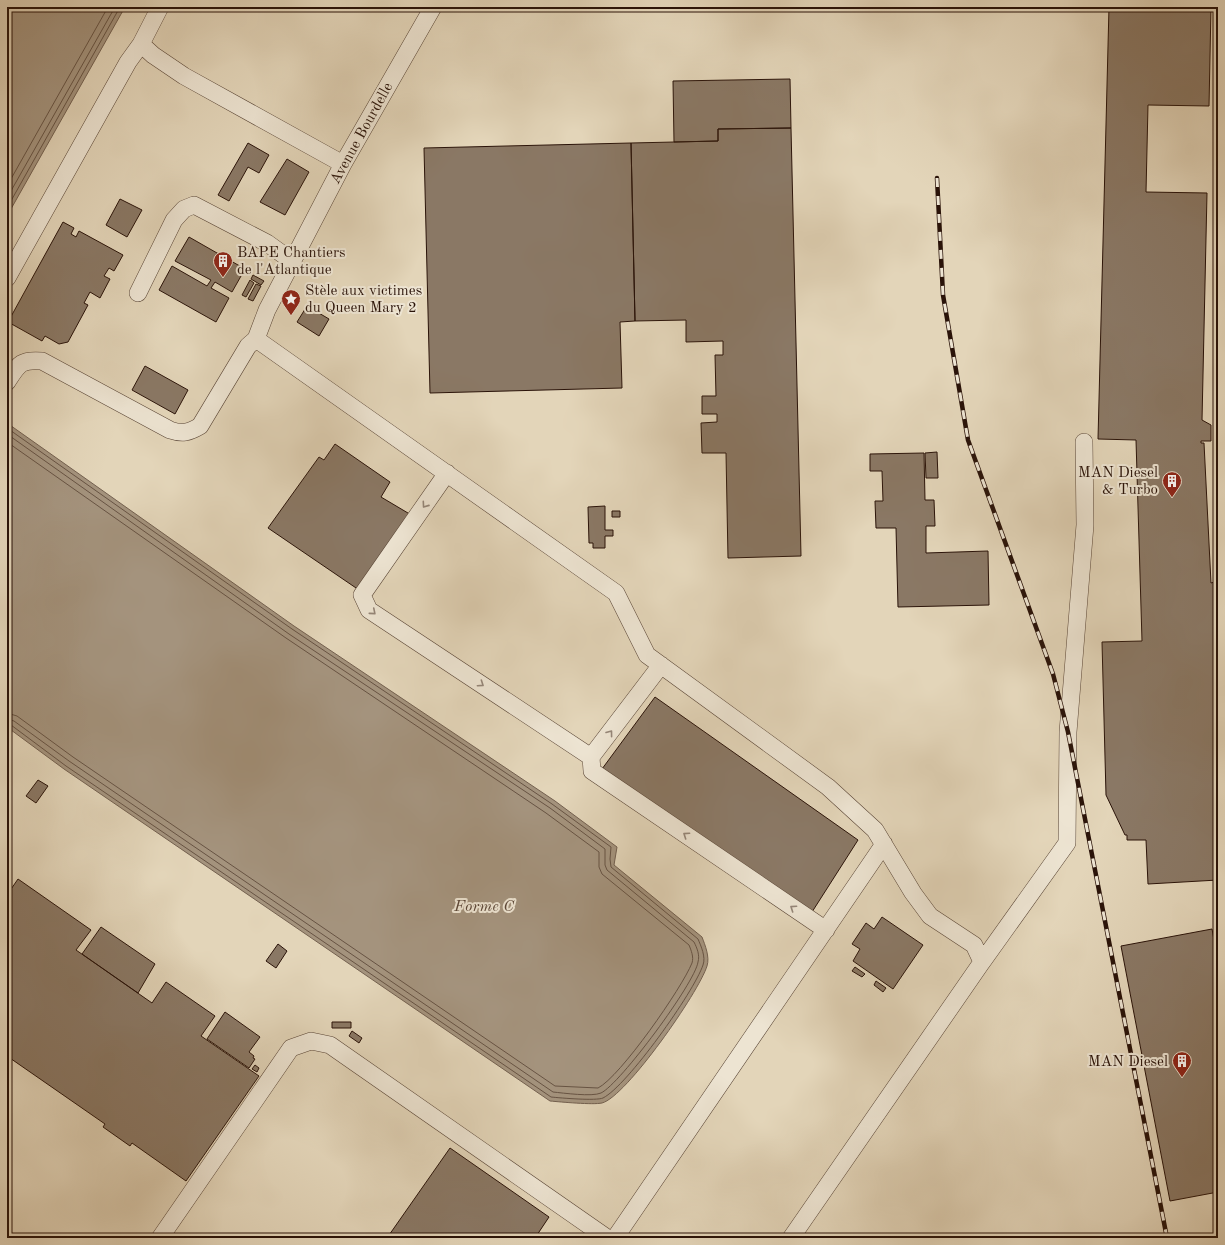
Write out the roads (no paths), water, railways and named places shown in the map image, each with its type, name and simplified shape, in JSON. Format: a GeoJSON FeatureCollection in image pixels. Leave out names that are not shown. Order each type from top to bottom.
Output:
{"type":"FeatureCollection","features":[{"type":"Feature","properties":{"kind":"street"},"geometry":{"type":"LineString","coordinates":[[7,278],[128,62],[141,44],[160,7]]}},
{"type":"Feature","properties":{"kind":"street","name":"Avenue Bourdelle"},"geometry":{"type":"LineString","coordinates":[[256,339],[260,325],[343,164],[433,7]]}},
{"type":"Feature","properties":{"kind":"street"},"geometry":{"type":"LineString","coordinates":[[141,44],[153,55],[184,76],[343,164]]}},
{"type":"Feature","properties":{"kind":"street"},"geometry":{"type":"LineString","coordinates":[[138,293],[174,220],[184,209],[194,205],[267,243],[292,261]]}},
{"type":"Feature","properties":{"kind":"street"},"geometry":{"type":"LineString","coordinates":[[7,382],[17,366],[28,360],[42,361],[170,430],[181,434],[192,431],[200,426],[248,346],[256,339],[616,593],[647,655],[828,787],[875,830],[913,893],[930,916],[974,945],[982,962]]}},
{"type":"Feature","properties":{"kind":"street"},"geometry":{"type":"LineString","coordinates":[[791,1238],[982,962],[1067,843],[1068,732],[1085,525],[1084,442]]}},
{"type":"Feature","properties":{"kind":"street"},"geometry":{"type":"LineString","coordinates":[[447,473],[362,595],[369,610],[591,757]]}},
{"type":"Feature","properties":{"kind":"street"},"geometry":{"type":"LineString","coordinates":[[661,665],[591,757],[592,771],[826,930]]}},
{"type":"Feature","properties":{"kind":"street"},"geometry":{"type":"LineString","coordinates":[[615,1238],[884,844]]}},
{"type":"Feature","properties":{"kind":"street"},"geometry":{"type":"LineString","coordinates":[[160,1238],[291,1048],[311,1040],[330,1045],[607,1238]]}},
{"type":"Feature","properties":{"kind":"water"},"geometry":{"type":"Polygon","coordinates":[[[7,7],[125,7],[7,216],[7,7]]]}},
{"type":"Feature","properties":{"kind":"water","name":"Forme C"},"geometry":{"type":"Polygon","coordinates":[[[7,423],[294,626],[555,801],[617,847],[614,865],[702,937],[707,951],[708,962],[691,998],[644,1064],[613,1096],[598,1104],[550,1101],[64,769],[7,727],[7,423]]]}},
{"type":"Feature","properties":{"kind":"railway"},"geometry":{"type":"LineString","coordinates":[[937,178],[943,295],[968,440],[1053,674],[1068,732],[1167,1238]]}},
{"type":"Feature","properties":{"kind":"place","name":"BAPE Chantiers de l'Atlantique"},"geometry":{"type":"Point","coordinates":[223,278]}},
{"type":"Feature","properties":{"kind":"place","name":"Stèle aux victimes du Queen Mary 2"},"geometry":{"type":"Point","coordinates":[291,316]}},
{"type":"Feature","properties":{"kind":"place","name":"MAN Diesel & Turbo"},"geometry":{"type":"Point","coordinates":[1172,498]}},
{"type":"Feature","properties":{"kind":"place","name":"MAN Diesel"},"geometry":{"type":"Point","coordinates":[1182,1078]}}]}
